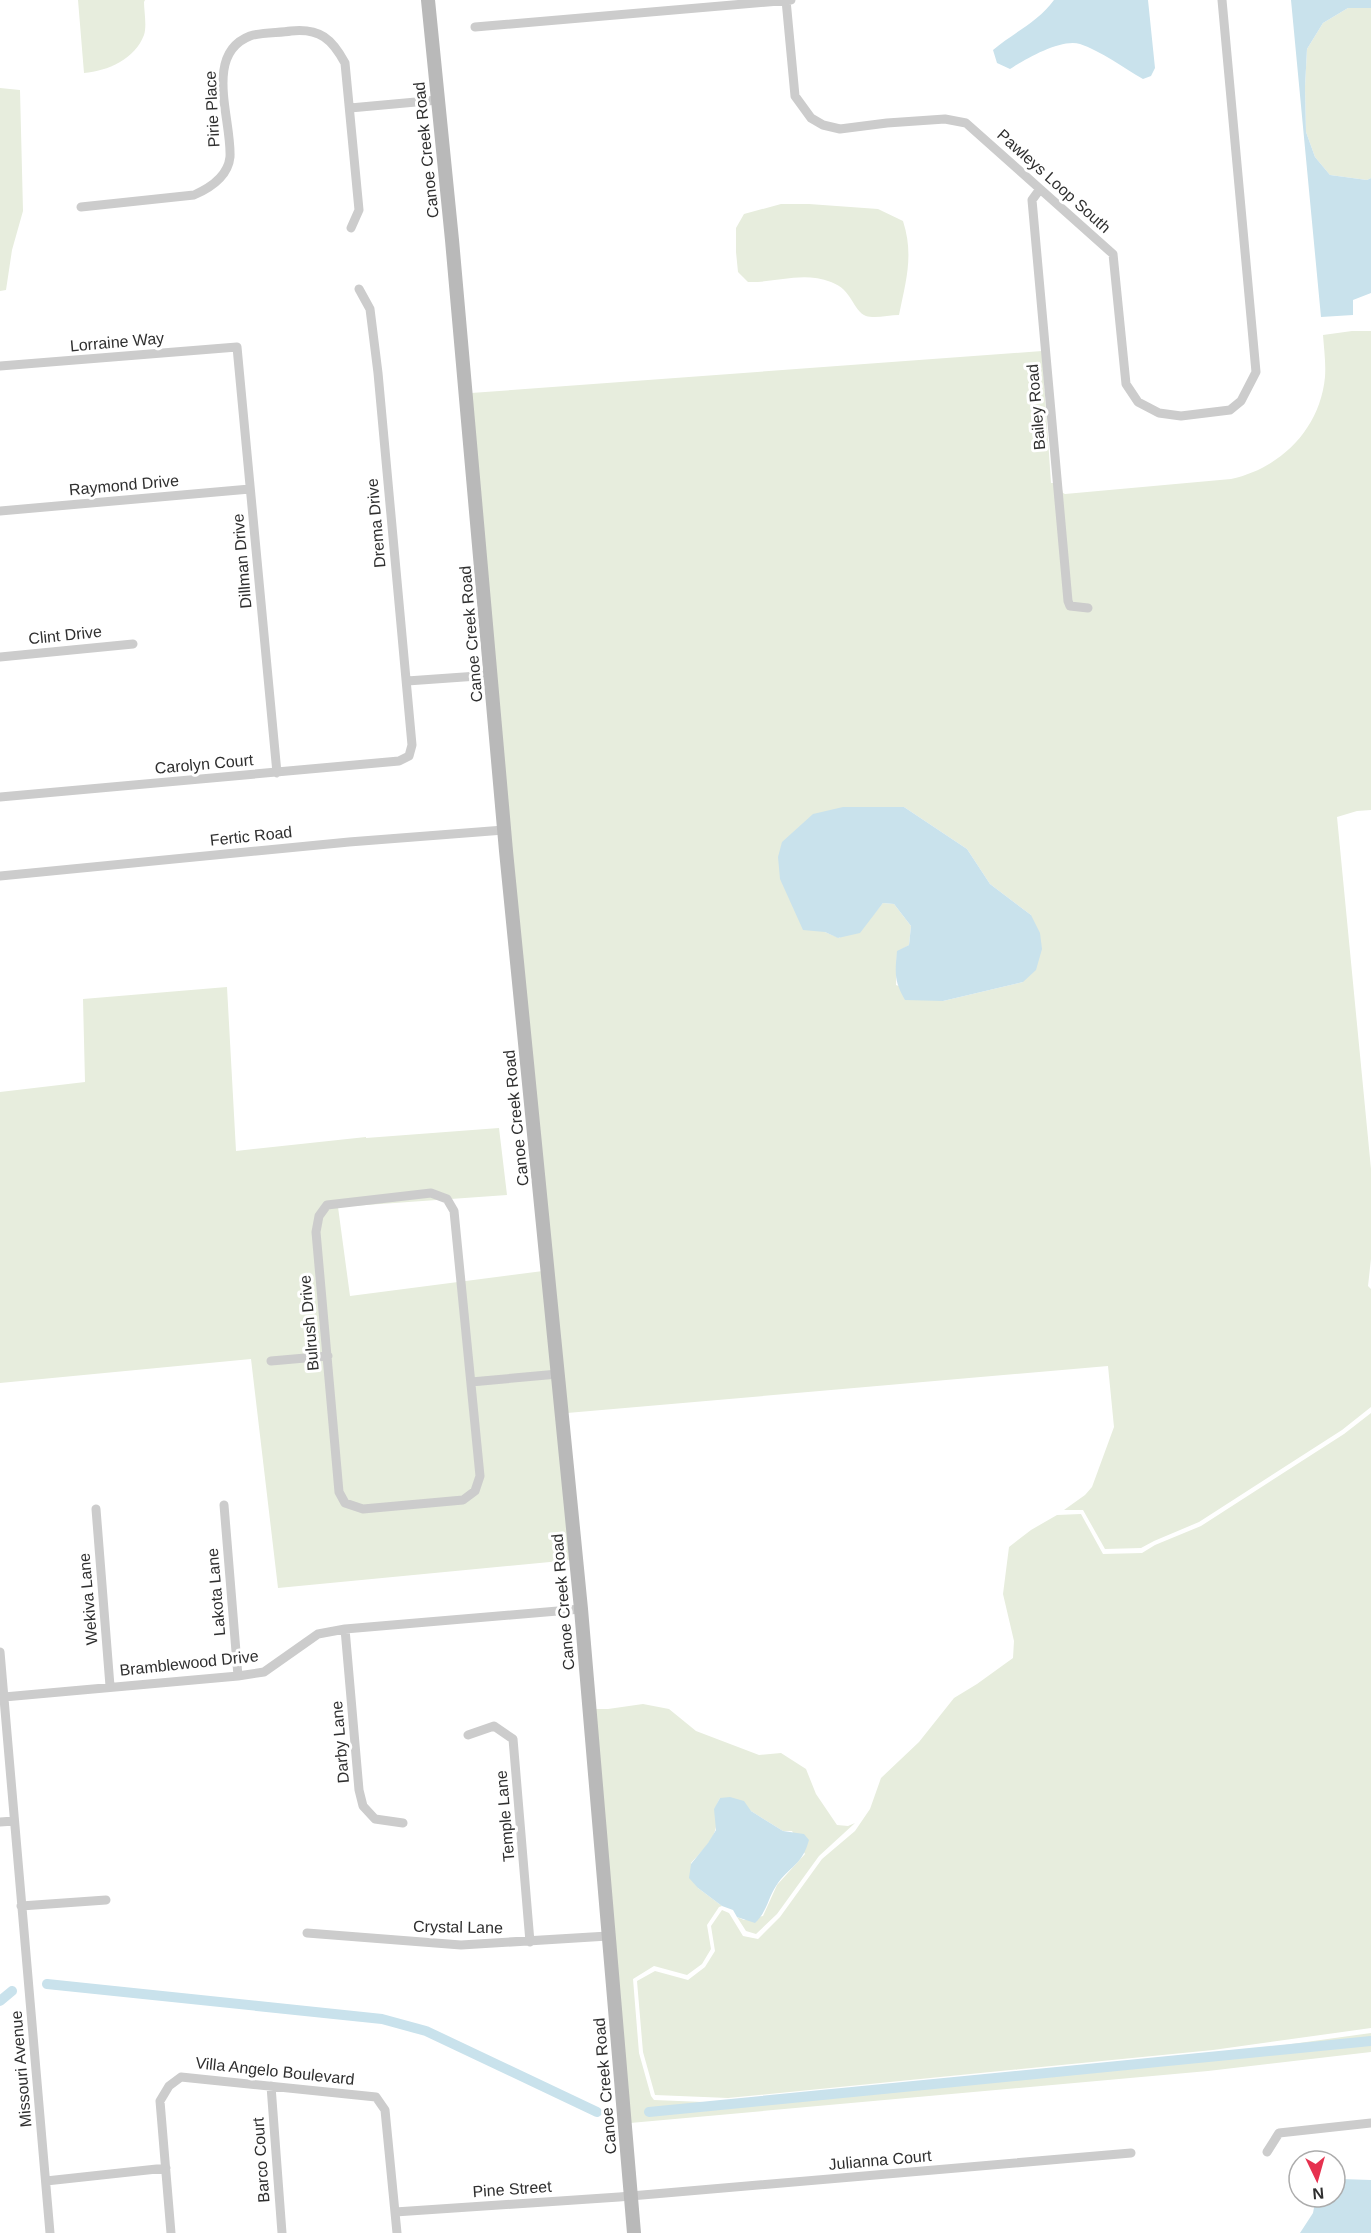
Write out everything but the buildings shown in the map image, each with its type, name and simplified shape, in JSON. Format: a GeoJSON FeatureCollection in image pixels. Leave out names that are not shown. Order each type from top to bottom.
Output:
{"type":"FeatureCollection","features":[{"type":"Feature","properties":{"kind":"main road","name":"Canoe Creek Road"},"geometry":{"type":"LineString","coordinates":[[428,0],[492,675],[504,830],[581,1609],[634,2233]]}},
{"type":"Feature","properties":{"kind":"street","name":"Pawleys Loop South"},"geometry":{"type":"LineString","coordinates":[[786,0],[795,96],[811,118],[823,125],[840,129],[945,119],[966,123],[1113,254],[1126,384],[1138,402],[1159,413],[1181,416],[1230,410],[1241,401],[1256,372],[1222,0]]}},
{"type":"Feature","properties":{"kind":"street"},"geometry":{"type":"LineString","coordinates":[[475,27],[791,0]]}},
{"type":"Feature","properties":{"kind":"street","name":"Pirie Place"},"geometry":{"type":"LineString","coordinates":[[81,207],[194,195],[210,188],[223,173],[230,158],[223,80],[225,63],[233,46],[251,36],[302,30],[324,35],[338,50],[345,63],[359,210],[351,228]]}},
{"type":"Feature","properties":{"kind":"street"},"geometry":{"type":"LineString","coordinates":[[350,108],[438,100]]}},
{"type":"Feature","properties":{"kind":"street","name":"Bailey Road"},"geometry":{"type":"LineString","coordinates":[[1040,189],[1032,200],[1068,601],[1070,606],[1088,608]]}},
{"type":"Feature","properties":{"kind":"street","name":"Drema Drive"},"geometry":{"type":"LineString","coordinates":[[359,289],[370,309],[373,330],[407,681],[412,745],[409,756]]}},
{"type":"Feature","properties":{"kind":"street","name":"Lorraine Way"},"geometry":{"type":"LineString","coordinates":[[0,366],[237,347]]}},
{"type":"Feature","properties":{"kind":"street","name":"Dillman Drive"},"geometry":{"type":"LineString","coordinates":[[237,347],[277,773]]}},
{"type":"Feature","properties":{"kind":"street","name":"Raymond Drive"},"geometry":{"type":"LineString","coordinates":[[0,511],[250,489]]}},
{"type":"Feature","properties":{"kind":"street","name":"Clint Drive"},"geometry":{"type":"LineString","coordinates":[[0,657],[133,644]]}},
{"type":"Feature","properties":{"kind":"street"},"geometry":{"type":"LineString","coordinates":[[407,681],[492,675]]}},
{"type":"Feature","properties":{"kind":"street","name":"Carolyn Court"},"geometry":{"type":"LineString","coordinates":[[0,798],[399,761],[409,756]]}},
{"type":"Feature","properties":{"kind":"street","name":"Fertic Road"},"geometry":{"type":"LineString","coordinates":[[0,876],[349,842],[504,830]]}},
{"type":"Feature","properties":{"kind":"street","name":"Bulrush Drive"},"geometry":{"type":"LineString","coordinates":[[431,1193],[447,1199],[454,1211],[471,1382],[480,1476],[476,1491],[464,1500],[363,1509],[345,1503],[339,1492],[316,1232],[319,1216],[327,1205],[431,1193]]}},
{"type":"Feature","properties":{"kind":"street"},"geometry":{"type":"LineString","coordinates":[[271,1361],[328,1356]]}},
{"type":"Feature","properties":{"kind":"street"},"geometry":{"type":"LineString","coordinates":[[471,1382],[558,1374]]}},
{"type":"Feature","properties":{"kind":"street","name":"Lakota Lane"},"geometry":{"type":"LineString","coordinates":[[224,1505],[238,1676]]}},
{"type":"Feature","properties":{"kind":"street","name":"Wekiva Lane"},"geometry":{"type":"LineString","coordinates":[[96,1509],[110,1686]]}},
{"type":"Feature","properties":{"kind":"street","name":"Bramblewood Drive"},"geometry":{"type":"LineString","coordinates":[[4,1697],[264,1672],[318,1634],[345,1629],[581,1609]]}},
{"type":"Feature","properties":{"kind":"street","name":"Darby Lane"},"geometry":{"type":"LineString","coordinates":[[345,1629],[359,1790],[363,1806],[375,1819],[403,1823]]}},
{"type":"Feature","properties":{"kind":"street","name":"Missouri Avenue"},"geometry":{"type":"LineString","coordinates":[[0,1652],[50,2233]]}},
{"type":"Feature","properties":{"kind":"street","name":"Temple Lane"},"geometry":{"type":"LineString","coordinates":[[468,1735],[494,1726],[513,1739],[530,1942]]}},
{"type":"Feature","properties":{"kind":"street"},"geometry":{"type":"LineString","coordinates":[[0,1822],[14,1821]]}},
{"type":"Feature","properties":{"kind":"street"},"geometry":{"type":"LineString","coordinates":[[21,1906],[105,1900]]}},
{"type":"Feature","properties":{"kind":"street","name":"Crystal Lane"},"geometry":{"type":"LineString","coordinates":[[308,1933],[461,1945],[608,1936]]}},
{"type":"Feature","properties":{"kind":"street","name":"Villa Angelo Boulevard"},"geometry":{"type":"LineString","coordinates":[[171,2233],[160,2101],[169,2086],[182,2077],[376,2097],[385,2110],[397,2233]]}},
{"type":"Feature","properties":{"kind":"street","name":"Barco Court"},"geometry":{"type":"LineString","coordinates":[[271,2086],[282,2233]]}},
{"type":"Feature","properties":{"kind":"street"},"geometry":{"type":"LineString","coordinates":[[1268,2151],[1279,2133],[1371,2123]]}},
{"type":"Feature","properties":{"kind":"street","name":"Julianna Court"},"geometry":{"type":"LineString","coordinates":[[631,2196],[1131,2154]]}},
{"type":"Feature","properties":{"kind":"street"},"geometry":{"type":"LineString","coordinates":[[46,2181],[166,2168]]}},
{"type":"Feature","properties":{"kind":"street","name":"Pine Street"},"geometry":{"type":"LineString","coordinates":[[395,2212],[631,2196]]}},
{"type":"Feature","properties":{"kind":"green space"},"geometry":{"type":"Polygon","coordinates":[[[78,0],[145,0],[145,31],[134,51],[120,62],[102,70],[84,73],[78,0]]]}},
{"type":"Feature","properties":{"kind":"green space"},"geometry":{"type":"Polygon","coordinates":[[[1348,8],[1371,8],[1371,178],[1367,180],[1330,175],[1315,157],[1306,132],[1307,49],[1323,23],[1348,8]]]}},
{"type":"Feature","properties":{"kind":"green space"},"geometry":{"type":"Polygon","coordinates":[[[0,88],[20,90],[23,211],[12,250],[6,290],[0,291],[0,88]]]}},
{"type":"Feature","properties":{"kind":"green space"},"geometry":{"type":"Polygon","coordinates":[[[781,204],[878,209],[903,221],[908,257],[899,315],[866,316],[861,313],[844,290],[831,282],[820,279],[799,277],[748,282],[738,272],[736,228],[744,214],[781,204]]]}},
{"type":"Feature","properties":{"kind":"green space"},"geometry":{"type":"Polygon","coordinates":[[[1371,331],[1371,810],[1357,811],[1337,817],[1371,1169],[1371,1259],[1368,1286],[1371,1289],[1371,1407],[1342,1430],[1199,1522],[1141,1548],[1105,1549],[1083,1510],[1064,1510],[1092,1487],[1114,1427],[1108,1366],[567,1413],[509,830],[471,393],[1042,351],[1051,483],[1060,483],[1065,494],[1231,479],[1266,466],[1295,443],[1315,413],[1322,396],[1325,377],[1323,335],[1371,331]],[[904,807],[825,932],[839,938],[873,915],[883,903],[894,904],[911,926],[909,945],[897,952],[896,985],[943,1001],[1023,982],[1031,915],[990,884],[967,849],[904,807]]]}},
{"type":"Feature","properties":{"kind":"green space"},"geometry":{"type":"Polygon","coordinates":[[[227,987],[236,1151],[366,1137],[499,1128],[507,1195],[338,1207],[350,1296],[543,1271],[571,1560],[278,1588],[251,1359],[0,1383],[0,1092],[85,1082],[83,999],[227,987]]]}},
{"type":"Feature","properties":{"kind":"green space"},"geometry":{"type":"Polygon","coordinates":[[[1371,1413],[1371,2028],[1213,2050],[728,2098],[655,2095],[643,2052],[637,1981],[655,1971],[688,1980],[705,1967],[715,1951],[711,1926],[722,1910],[729,1913],[743,1936],[758,1939],[780,1917],[822,1859],[855,1831],[870,1809],[881,1778],[919,1742],[954,1698],[1013,1658],[1014,1641],[1003,1594],[1009,1547],[1031,1530],[1057,1515],[1081,1514],[1103,1554],[1142,1553],[1155,1545],[1201,1526],[1344,1434],[1371,1413]]]}},
{"type":"Feature","properties":{"kind":"green space"},"geometry":{"type":"Polygon","coordinates":[[[643,1704],[669,1709],[696,1731],[759,1755],[781,1753],[806,1769],[816,1794],[837,1825],[848,1826],[855,1823],[819,1856],[777,1914],[756,1934],[746,1931],[737,1917],[744,1920],[763,1916],[777,1885],[805,1854],[792,1831],[783,1831],[751,1811],[720,1798],[716,1808],[716,1827],[713,1835],[691,1863],[698,1888],[722,1906],[707,1925],[711,1949],[702,1964],[687,1975],[654,1966],[633,1979],[639,2053],[654,2100],[728,2103],[1213,2055],[1371,2033],[1371,2052],[1208,2071],[630,2123],[594,1709],[643,1704]]]}},
{"type":"Feature","properties":{"kind":"water"},"geometry":{"type":"Polygon","coordinates":[[[1054,0],[1148,0],[1155,68],[1151,76],[1143,79],[1096,51],[1072,43],[1044,50],[1010,69],[997,63],[993,50],[1033,21],[1054,0]]]}},
{"type":"Feature","properties":{"kind":"water"},"geometry":{"type":"Polygon","coordinates":[[[1291,0],[1371,0],[1371,8],[1348,8],[1323,23],[1307,49],[1306,132],[1315,157],[1330,175],[1367,180],[1371,178],[1371,293],[1353,300],[1353,315],[1321,317],[1291,0]]]}},
{"type":"Feature","properties":{"kind":"water"},"geometry":{"type":"Polygon","coordinates":[[[843,807],[904,807],[967,849],[990,884],[1031,915],[1040,933],[1042,949],[1036,970],[1023,982],[943,1001],[905,1000],[897,982],[896,959],[897,951],[909,945],[911,926],[894,904],[883,903],[860,933],[838,938],[825,932],[803,930],[780,879],[778,857],[782,842],[813,814],[843,807]]]}},
{"type":"Feature","properties":{"kind":"water"},"geometry":{"type":"Polygon","coordinates":[[[730,1797],[744,1801],[751,1811],[783,1831],[804,1834],[809,1840],[803,1855],[776,1886],[755,1923],[737,1917],[733,1910],[722,1906],[698,1888],[689,1878],[691,1864],[716,1830],[714,1809],[720,1798],[730,1797]]]}},
{"type":"Feature","properties":{"kind":"water"},"geometry":{"type":"Polygon","coordinates":[[[1347,2179],[1371,2180],[1371,2233],[1300,2233],[1314,2209],[1347,2209],[1347,2179]]]}},
{"type":"Feature","properties":{"kind":"waterway"},"geometry":{"type":"LineString","coordinates":[[47,1984],[382,2019],[426,2031],[597,2112]]}},
{"type":"Feature","properties":{"kind":"waterway"},"geometry":{"type":"LineString","coordinates":[[0,2001],[12,1991]]}},
{"type":"Feature","properties":{"kind":"waterway"},"geometry":{"type":"LineString","coordinates":[[649,2112],[1371,2041]]}}]}
